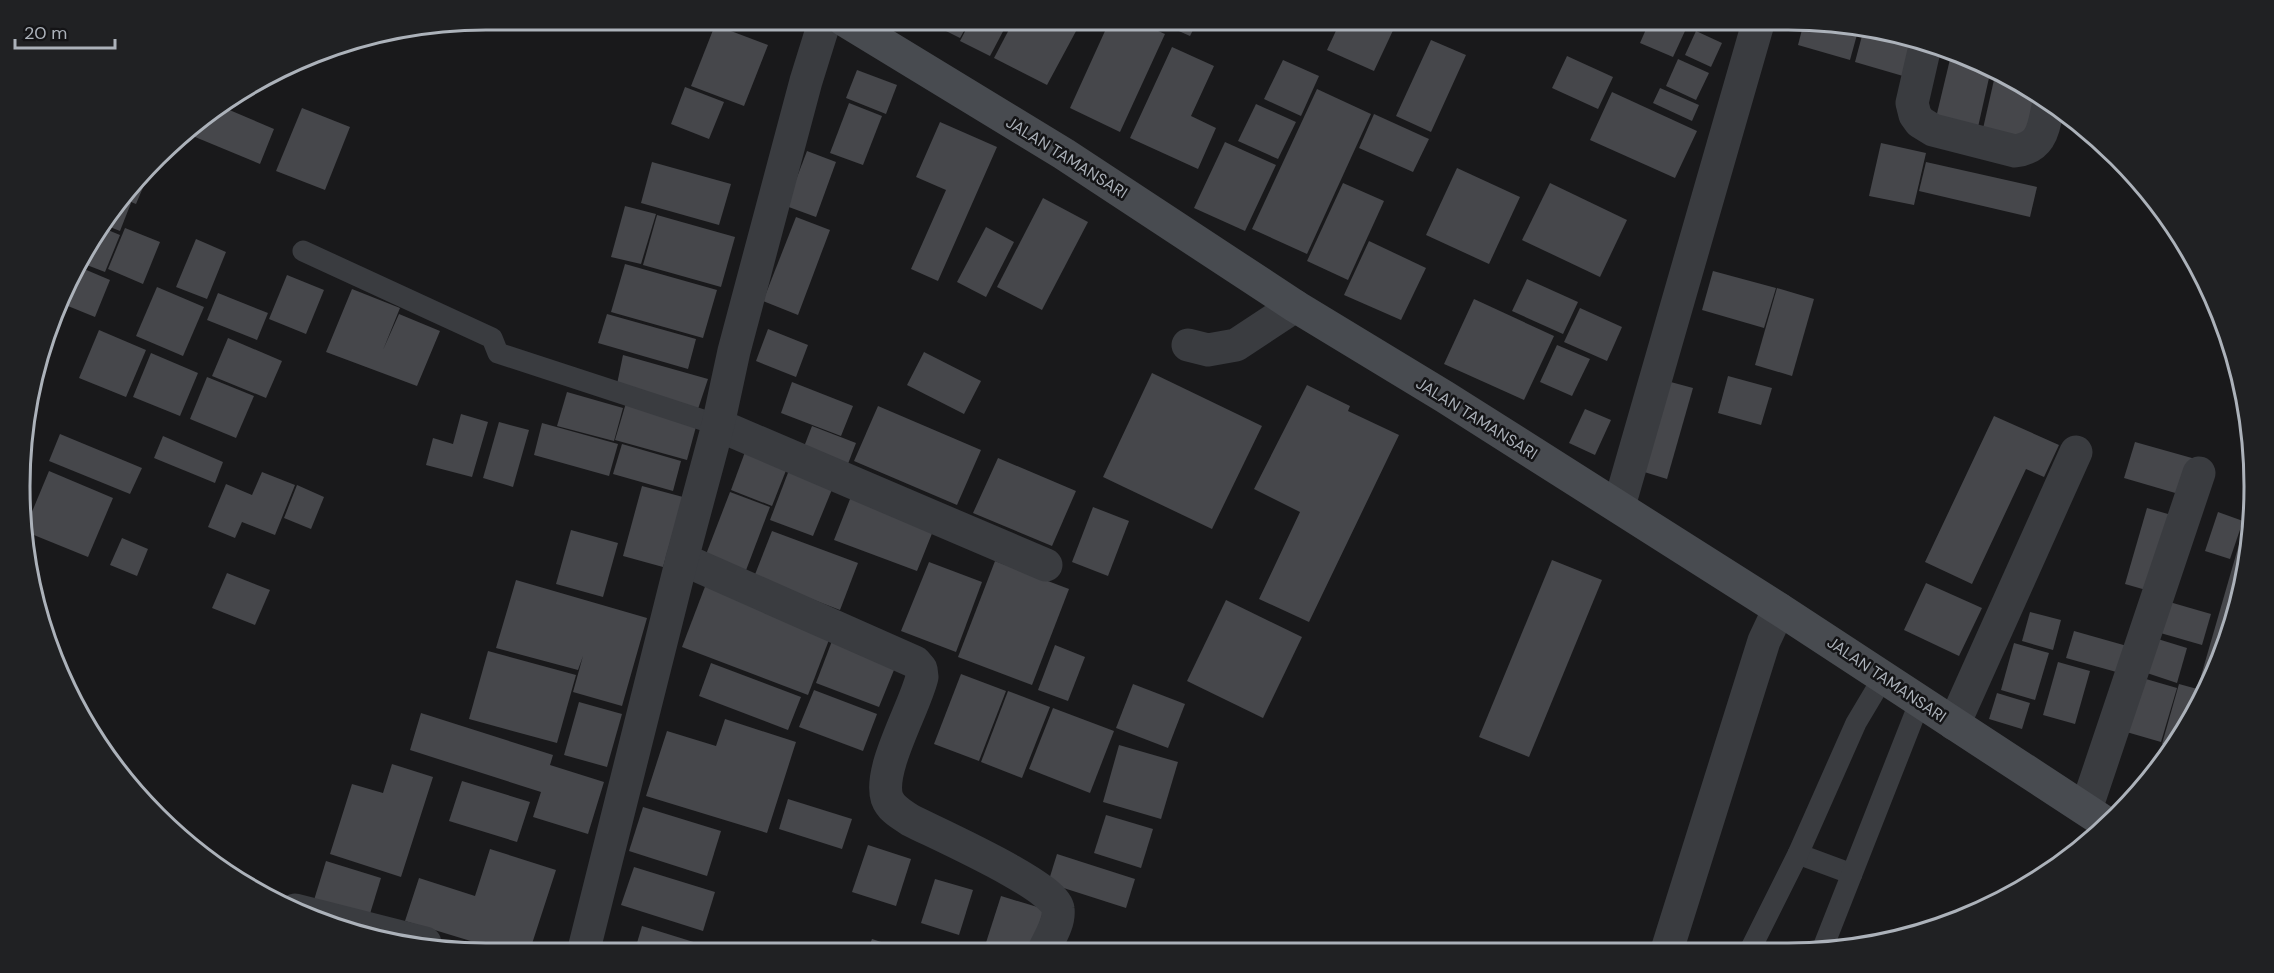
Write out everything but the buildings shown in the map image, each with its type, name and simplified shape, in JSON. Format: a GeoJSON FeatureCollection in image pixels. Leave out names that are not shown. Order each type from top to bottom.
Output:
{"type":"FeatureCollection","features":[{"type":"Feature","properties":{"kind":"main road","name":"JALAN TAMANSARI"},"geometry":{"type":"LineString","coordinates":[[860,30],[1064,154],[1295,306],[1884,675],[1954,724],[2096,816]]}},
{"type":"Feature","properties":{"kind":"street"},"geometry":{"type":"LineString","coordinates":[[586,943],[718,425],[737,340],[806,81],[822,30]]}},
{"type":"Feature","properties":{"kind":"street"},"geometry":{"type":"LineString","coordinates":[[1619,507],[1757,30]]}},
{"type":"Feature","properties":{"kind":"street"},"geometry":{"type":"LineString","coordinates":[[1924,51],[1912,103],[1915,115],[1920,122],[1933,130],[2015,151],[2028,149],[2036,144],[2047,111]]}},
{"type":"Feature","properties":{"kind":"street"},"geometry":{"type":"LineString","coordinates":[[1188,345],[1208,350],[1236,345],[1295,306]]}},
{"type":"Feature","properties":{"kind":"street"},"geometry":{"type":"LineString","coordinates":[[718,425],[1046,564]]}},
{"type":"Feature","properties":{"kind":"street"},"geometry":{"type":"LineString","coordinates":[[1954,724],[2076,452]]}},
{"type":"Feature","properties":{"kind":"street"},"geometry":{"type":"LineString","coordinates":[[2096,816],[2199,473]]}},
{"type":"Feature","properties":{"kind":"street"},"geometry":{"type":"LineString","coordinates":[[682,559],[915,662],[921,669],[922,677],[903,723],[887,775],[888,799],[896,811],[910,820],[1024,878],[1052,897],[1058,907],[1058,919],[1047,943]]}},
{"type":"Feature","properties":{"kind":"street"},"geometry":{"type":"LineString","coordinates":[[1669,943],[1764,641],[1779,609]]}},
{"type":"Feature","properties":{"kind":"lane"},"geometry":{"type":"LineString","coordinates":[[303,251],[492,338],[498,353],[718,425]]}},
{"type":"Feature","properties":{"kind":"lane"},"geometry":{"type":"LineString","coordinates":[[1754,943],[1798,854],[1856,723],[1884,675]]}},
{"type":"Feature","properties":{"kind":"lane"},"geometry":{"type":"LineString","coordinates":[[1825,941],[1920,700]]}},
{"type":"Feature","properties":{"kind":"lane"},"geometry":{"type":"LineString","coordinates":[[1798,854],[1852,874]]}}]}
